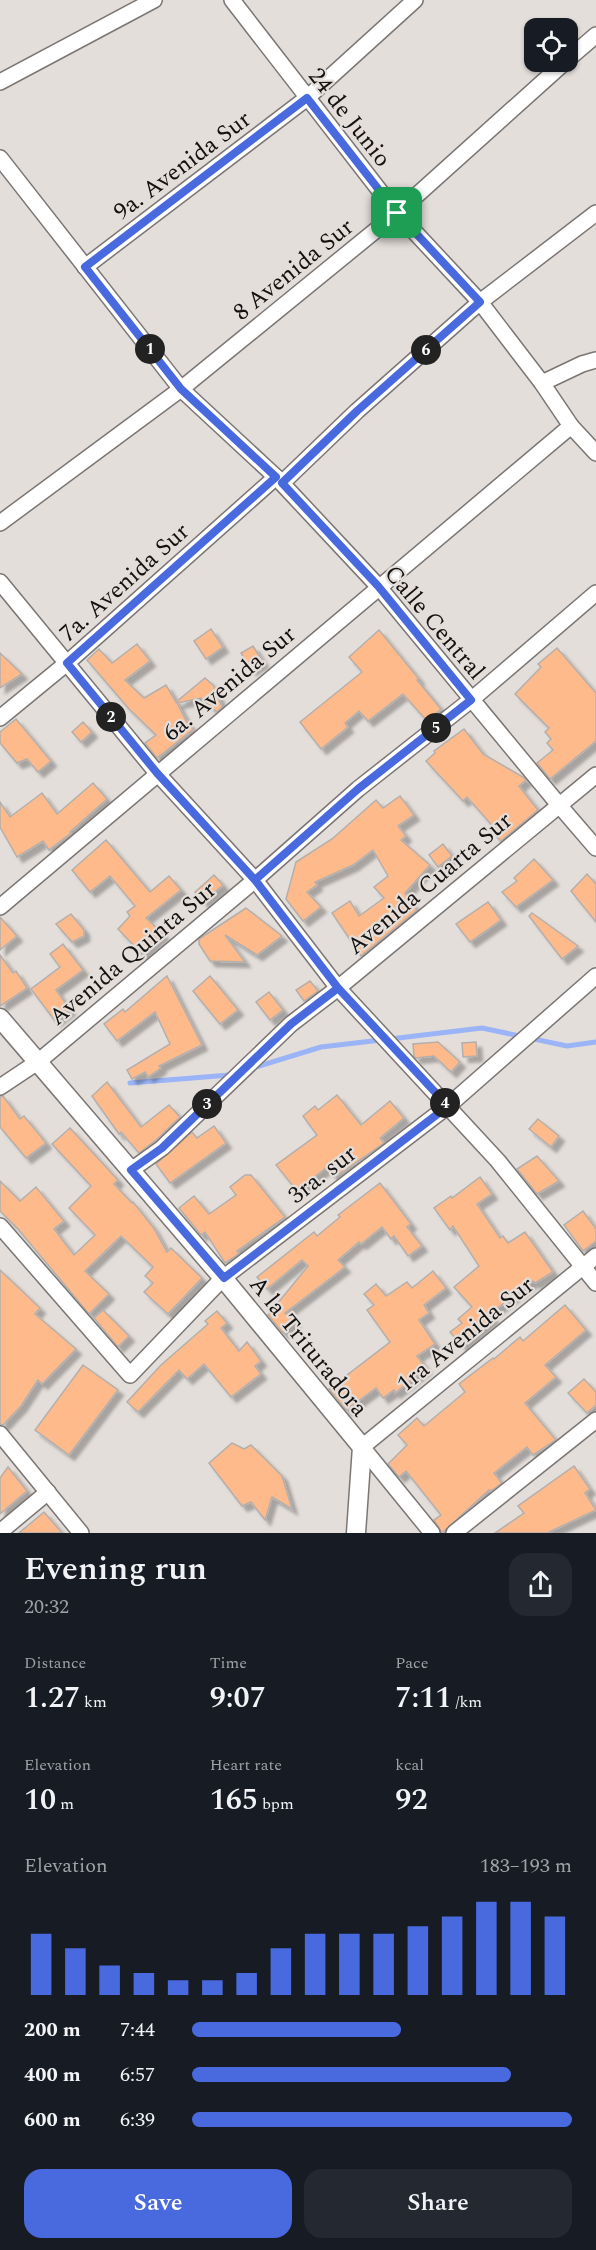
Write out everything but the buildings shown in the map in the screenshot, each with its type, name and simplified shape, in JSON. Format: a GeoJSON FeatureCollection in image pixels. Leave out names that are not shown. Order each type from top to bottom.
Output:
{"type":"FeatureCollection","features":[{"type":"Feature","properties":{"kind":"street"},"geometry":{"type":"LineString","coordinates":[[0,82],[154,0]]}},
{"type":"Feature","properties":{"kind":"street","name":"24 de Junio"},"geometry":{"type":"LineString","coordinates":[[232,0],[397,213],[480,302],[542,383],[571,426],[596,453]]}},
{"type":"Feature","properties":{"kind":"street","name":"9a. Avenida Sur"},"geometry":{"type":"LineString","coordinates":[[85,267],[307,98],[415,0]]}},
{"type":"Feature","properties":{"kind":"street","name":"8 Avenida Sur"},"geometry":{"type":"LineString","coordinates":[[578,51],[596,35]]}},
{"type":"Feature","properties":{"kind":"street","name":"8 Avenida Sur"},"geometry":{"type":"LineString","coordinates":[[0,523],[181,389],[397,213],[554,72]]}},
{"type":"Feature","properties":{"kind":"street","name":"Calle Central"},"geometry":{"type":"LineString","coordinates":[[0,158],[181,389],[279,480],[378,586],[596,848]]}},
{"type":"Feature","properties":{"kind":"street","name":"7a. Avenida Sur"},"geometry":{"type":"LineString","coordinates":[[0,718],[279,480],[480,302],[596,213]]}},
{"type":"Feature","properties":{"kind":"street"},"geometry":{"type":"LineString","coordinates":[[542,383],[582,364],[596,360]]}},
{"type":"Feature","properties":{"kind":"street","name":"6a. Avenida Sur"},"geometry":{"type":"LineString","coordinates":[[0,907],[378,586],[571,426]]}},
{"type":"Feature","properties":{"kind":"street"},"geometry":{"type":"LineString","coordinates":[[0,582],[157,773],[255,880],[338,988],[498,1161],[596,1283]]}},
{"type":"Feature","properties":{"kind":"street"},"geometry":{"type":"LineString","coordinates":[[471,700],[596,593]]}},
{"type":"Feature","properties":{"kind":"street","name":"Avenida Quinta Sur"},"geometry":{"type":"LineString","coordinates":[[0,1087],[39,1061],[255,880],[358,789],[471,700]]}},
{"type":"Feature","properties":{"kind":"street","name":"Avenida Cuarta Sur"},"geometry":{"type":"LineString","coordinates":[[131,1170],[162,1148],[291,1024],[338,988],[596,775]]}},
{"type":"Feature","properties":{"kind":"street","name":"3ra. sur"},"geometry":{"type":"LineString","coordinates":[[0,1226],[130,1375],[224,1278],[448,1106],[596,976]]}},
{"type":"Feature","properties":{"kind":"street","name":"A la Trituradora"},"geometry":{"type":"LineString","coordinates":[[0,1018],[224,1278],[362,1447],[356,1533]]}},
{"type":"Feature","properties":{"kind":"street","name":"1ra Avenida Sur"},"geometry":{"type":"LineString","coordinates":[[362,1447],[596,1256]]}},
{"type":"Feature","properties":{"kind":"street"},"geometry":{"type":"LineString","coordinates":[[454,1533],[596,1420]]}},
{"type":"Feature","properties":{"kind":"street"},"geometry":{"type":"LineString","coordinates":[[0,1434],[81,1533]]}},
{"type":"Feature","properties":{"kind":"street"},"geometry":{"type":"LineString","coordinates":[[362,1447],[432,1533]]}},
{"type":"Feature","properties":{"kind":"street"},"geometry":{"type":"LineString","coordinates":[[0,1532],[48,1492]]}},
{"type":"Feature","properties":{"kind":"waterway"},"geometry":{"type":"LineString","coordinates":[[390,1039],[482,1028],[567,1046],[596,1042]]}},
{"type":"Feature","properties":{"kind":"waterway"},"geometry":{"type":"LineString","coordinates":[[253,1068],[321,1047],[381,1040]]}},
{"type":"Feature","properties":{"kind":"waterway"},"geometry":{"type":"LineString","coordinates":[[130,1083],[230,1075]]}},
{"type":"Feature","properties":{"kind":"route"},"geometry":{"type":"LineString","coordinates":[[397,213],[307,98],[85,267],[181,389],[276,477],[67,663],[157,773],[255,880],[338,988],[291,1024],[162,1148],[131,1170],[224,1278],[448,1106],[338,988],[296,934],[255,880],[358,789],[471,700],[378,586],[282,483],[357,411],[480,302],[397,213]]}}]}
